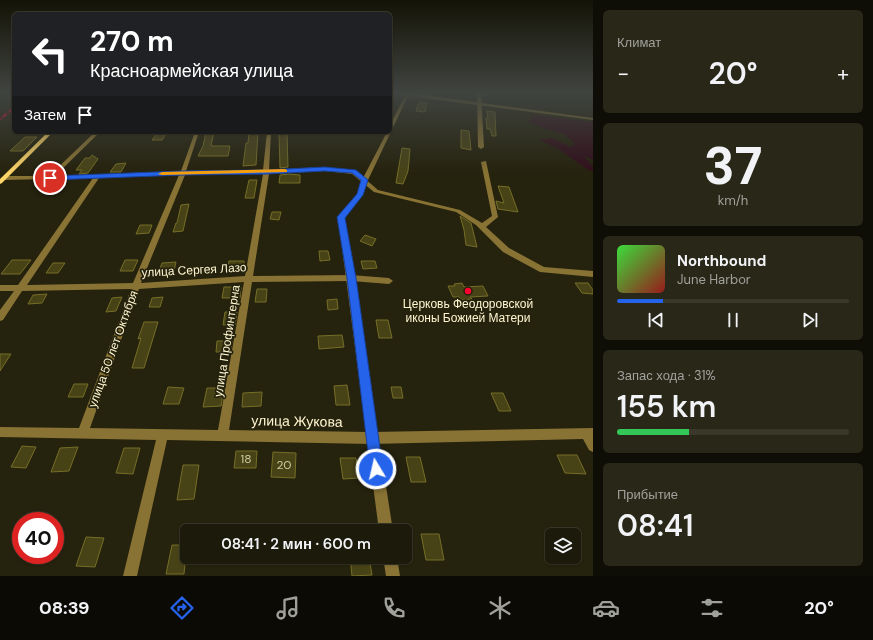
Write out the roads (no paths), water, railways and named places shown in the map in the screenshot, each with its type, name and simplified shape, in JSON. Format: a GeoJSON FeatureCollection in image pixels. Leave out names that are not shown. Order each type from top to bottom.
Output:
{"type":"FeatureCollection","features":[{"type":"Feature","properties":{"kind":"main road"},"geometry":{"type":"LineString","coordinates":[[2,180],[49,134]]}},
{"type":"Feature","properties":{"kind":"street"},"geometry":{"type":"LineString","coordinates":[[480,120],[481,148]]}},
{"type":"Feature","properties":{"kind":"street"},"geometry":{"type":"LineString","coordinates":[[50,178],[96,134]]}},
{"type":"Feature","properties":{"kind":"street","name":"улица 50 лет Октября"},"geometry":{"type":"LineString","coordinates":[[83,433],[136,286],[183,173],[196,134]]}},
{"type":"Feature","properties":{"kind":"street","name":"улица Профинтерна"},"geometry":{"type":"LineString","coordinates":[[223,435],[266,172],[268,134]]}},
{"type":"Feature","properties":{"kind":"street"},"geometry":{"type":"LineString","coordinates":[[385,524],[371,438],[351,278],[341,217],[360,195],[365,180],[388,134]]}},
{"type":"Feature","properties":{"kind":"street"},"geometry":{"type":"LineString","coordinates":[[480,225],[495,217],[484,162]]}},
{"type":"Feature","properties":{"kind":"street"},"geometry":{"type":"LineString","coordinates":[[2,180],[325,169],[354,172],[376,191],[458,212],[480,225],[506,250],[544,270],[593,274]]}},
{"type":"Feature","properties":{"kind":"street"},"geometry":{"type":"LineString","coordinates":[[0,317],[97,176]]}},
{"type":"Feature","properties":{"kind":"street","name":"улица Сергея Лазо"},"geometry":{"type":"LineString","coordinates":[[0,288],[136,286],[249,279],[351,278],[389,281]]}},
{"type":"Feature","properties":{"kind":"street","name":"улица Жукова"},"geometry":{"type":"LineString","coordinates":[[0,432],[371,438],[590,433]]}},
{"type":"Feature","properties":{"kind":"street"},"geometry":{"type":"LineString","coordinates":[[590,433],[593,446]]}},
{"type":"Feature","properties":{"kind":"street"},"geometry":{"type":"LineString","coordinates":[[130,576],[163,434]]}},
{"type":"Feature","properties":{"kind":"street"},"geometry":{"type":"LineString","coordinates":[[391,564],[394,576]]}},
{"type":"Feature","properties":{"kind":"place","name":"Церковь Феодоровской иконы Божией Матери"},"geometry":{"type":"Point","coordinates":[468,291]}}]}
